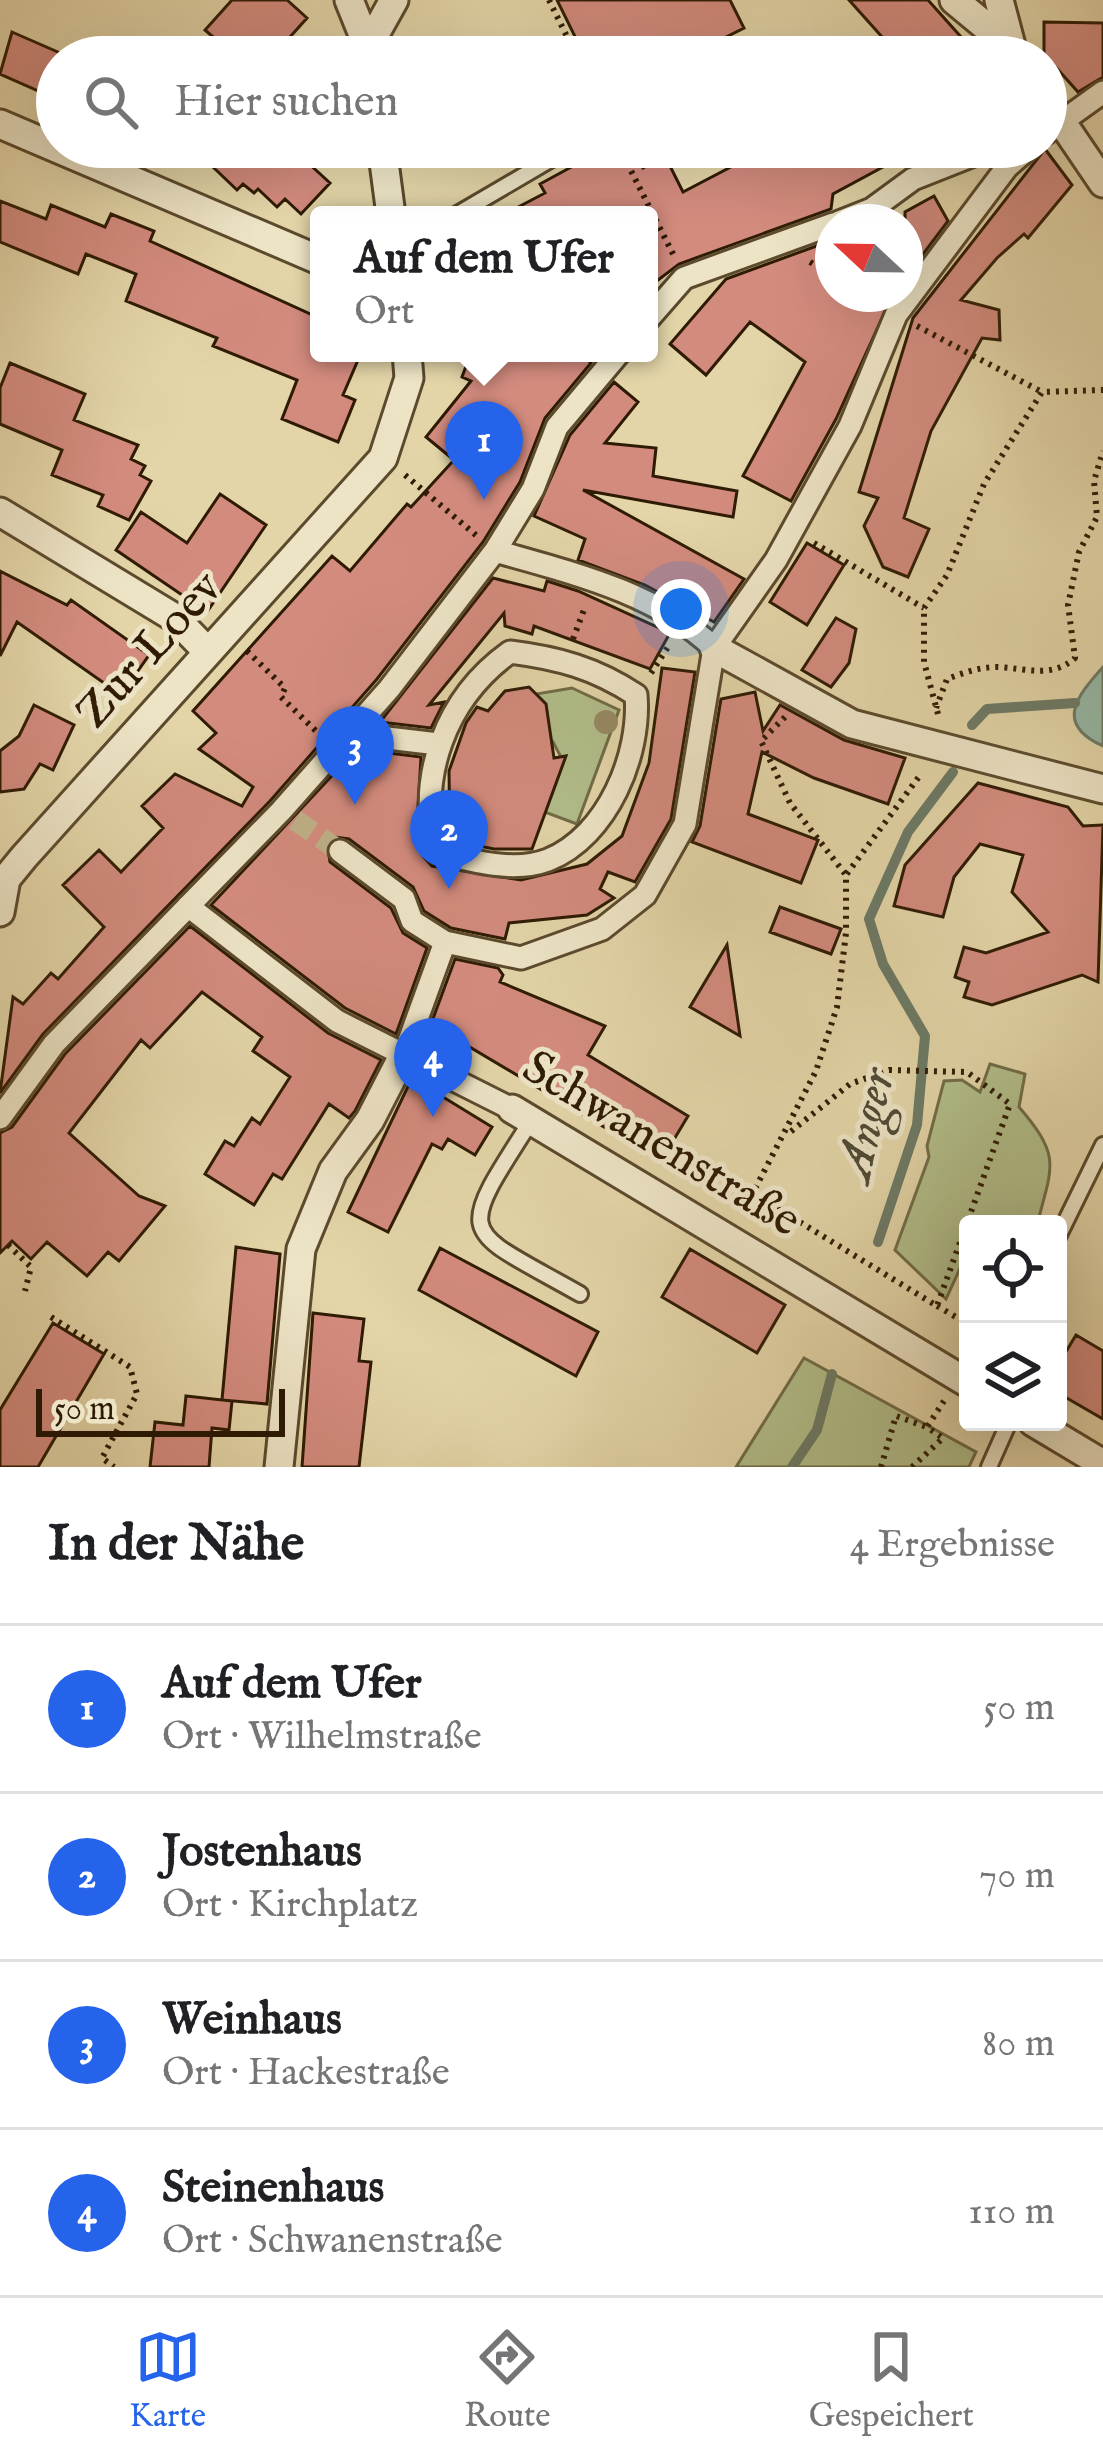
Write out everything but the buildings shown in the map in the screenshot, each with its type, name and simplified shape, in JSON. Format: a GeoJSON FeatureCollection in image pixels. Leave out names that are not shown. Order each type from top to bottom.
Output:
{"type":"FeatureCollection","features":[{"type":"Feature","properties":{"kind":"street"},"geometry":{"type":"LineString","coordinates":[[349,0],[365,36]]}},
{"type":"Feature","properties":{"kind":"street"},"geometry":{"type":"LineString","coordinates":[[377,36],[394,0]]}},
{"type":"Feature","properties":{"kind":"street"},"geometry":{"type":"LineString","coordinates":[[954,0],[995,36]]}},
{"type":"Feature","properties":{"kind":"street"},"geometry":{"type":"LineString","coordinates":[[999,0],[1008,36]]}},
{"type":"Feature","properties":{"kind":"street"},"geometry":{"type":"LineString","coordinates":[[1067,111],[1103,92]]}},
{"type":"Feature","properties":{"kind":"street"},"geometry":{"type":"LineString","coordinates":[[0,124],[36,139]]}},
{"type":"Feature","properties":{"kind":"street"},"geometry":{"type":"LineString","coordinates":[[1067,140],[1103,183]]}},
{"type":"Feature","properties":{"kind":"street"},"geometry":{"type":"LineString","coordinates":[[103,168],[310,256]]}},
{"type":"Feature","properties":{"kind":"street"},"geometry":{"type":"LineString","coordinates":[[385,168],[390,206]]}},
{"type":"Feature","properties":{"kind":"street"},"geometry":{"type":"LineString","coordinates":[[879,204],[913,179],[941,168]]}},
{"type":"Feature","properties":{"kind":"street"},"geometry":{"type":"LineString","coordinates":[[340,851],[404,899],[412,921],[445,942],[521,958],[602,929],[645,895],[670,860],[685,824],[714,648],[792,529],[850,426],[896,315],[1006,168]]}},
{"type":"Feature","properties":{"kind":"street"},"geometry":{"type":"LineString","coordinates":[[658,308],[684,278],[815,231]]}},
{"type":"Feature","properties":{"kind":"street"},"geometry":{"type":"LineString","coordinates":[[383,458],[409,378],[408,362]]}},
{"type":"Feature","properties":{"kind":"street"},"geometry":{"type":"LineString","coordinates":[[0,1118],[53,1044],[188,906],[288,815],[495,550],[533,489],[557,427],[612,362]]}},
{"type":"Feature","properties":{"kind":"street","name":"Zur Loev"},"geometry":{"type":"LineString","coordinates":[[0,913],[3,877],[383,458]]}},
{"type":"Feature","properties":{"kind":"street"},"geometry":{"type":"LineString","coordinates":[[0,512],[175,618],[208,652]]}},
{"type":"Feature","properties":{"kind":"street"},"geometry":{"type":"LineString","coordinates":[[495,550],[594,579],[686,621],[714,648],[852,724],[1103,789]]}},
{"type":"Feature","properties":{"kind":"street"},"geometry":{"type":"LineString","coordinates":[[510,652],[566,660],[605,674],[636,695],[639,730],[623,776],[586,835],[547,860],[486,865],[437,852],[429,825],[438,744],[487,668],[510,652]]}},
{"type":"Feature","properties":{"kind":"street"},"geometry":{"type":"LineString","coordinates":[[336,752],[379,737],[438,744]]}},
{"type":"Feature","properties":{"kind":"street","name":"Schwanenstraße"},"geometry":{"type":"LineString","coordinates":[[188,906],[337,1021],[522,1115],[729,1235],[959,1378]]}},
{"type":"Feature","properties":{"kind":"street"},"geometry":{"type":"LineString","coordinates":[[279,1467],[301,1250],[334,1172],[370,1120],[405,1052],[445,942]]}},
{"type":"Feature","properties":{"kind":"street"},"geometry":{"type":"LineString","coordinates":[[1049,1431],[1103,1463]]}},
{"type":"Feature","properties":{"kind":"lane"},"geometry":{"type":"LineString","coordinates":[[471,206],[536,168]]}},
{"type":"Feature","properties":{"kind":"lane"},"geometry":{"type":"LineString","coordinates":[[522,1115],[481,1199],[477,1218],[486,1240],[580,1294]]}},
{"type":"Feature","properties":{"kind":"lane"},"geometry":{"type":"LineString","coordinates":[[1067,1219],[1103,1145]]}},
{"type":"Feature","properties":{"kind":"lane"},"geometry":{"type":"LineString","coordinates":[[989,1467],[1005,1431]]}},
{"type":"Feature","properties":{"kind":"path"},"geometry":{"type":"LineString","coordinates":[[549,0],[567,36]]}},
{"type":"Feature","properties":{"kind":"path"},"geometry":{"type":"LineString","coordinates":[[630,168],[650,206]]}},
{"type":"Feature","properties":{"kind":"path"},"geometry":{"type":"LineString","coordinates":[[658,220],[660,224]]}},
{"type":"Feature","properties":{"kind":"path"},"geometry":{"type":"LineString","coordinates":[[896,315],[1042,392],[1103,390]]}},
{"type":"Feature","properties":{"kind":"path"},"geometry":{"type":"LineString","coordinates":[[729,1235],[787,1135],[837,1007],[846,933],[846,874],[939,749],[945,733],[924,662],[924,608],[947,575],[984,484],[1042,392]]}},
{"type":"Feature","properties":{"kind":"path"},"geometry":{"type":"LineString","coordinates":[[936,708],[947,679],[974,669],[1030,673],[1064,668],[1076,658],[1068,605],[1079,552],[1097,517],[1094,482],[1103,451]]}},
{"type":"Feature","properties":{"kind":"path"},"geometry":{"type":"LineString","coordinates":[[383,458],[495,550]]}},
{"type":"Feature","properties":{"kind":"path"},"geometry":{"type":"LineString","coordinates":[[792,529],[924,608]]}},
{"type":"Feature","properties":{"kind":"path"},"geometry":{"type":"LineString","coordinates":[[566,660],[594,579]]}},
{"type":"Feature","properties":{"kind":"path"},"geometry":{"type":"LineString","coordinates":[[636,695],[686,621]]}},
{"type":"Feature","properties":{"kind":"path"},"geometry":{"type":"LineString","coordinates":[[255,658],[285,688],[281,697],[336,752]]}},
{"type":"Feature","properties":{"kind":"path"},"geometry":{"type":"LineString","coordinates":[[805,698],[761,741],[790,803],[846,874]]}},
{"type":"Feature","properties":{"kind":"path"},"geometry":{"type":"LineString","coordinates":[[787,1135],[850,1084],[889,1070],[967,1072],[1010,1104],[937,1306]]}},
{"type":"Feature","properties":{"kind":"path"},"geometry":{"type":"LineString","coordinates":[[754,1194],[966,1323]]}},
{"type":"Feature","properties":{"kind":"path"},"geometry":{"type":"LineString","coordinates":[[8,1245],[31,1267]]}},
{"type":"Feature","properties":{"kind":"path"},"geometry":{"type":"LineString","coordinates":[[25,1291],[37,1261],[33,1257]]}},
{"type":"Feature","properties":{"kind":"path"},"geometry":{"type":"LineString","coordinates":[[51,1317],[130,1367],[137,1394],[102,1458],[114,1467]]}},
{"type":"Feature","properties":{"kind":"path"},"geometry":{"type":"LineString","coordinates":[[927,1427],[959,1385]]}},
{"type":"Feature","properties":{"kind":"path"},"geometry":{"type":"LineString","coordinates":[[881,1467],[896,1416],[943,1438],[912,1467]]}},
{"type":"Feature","properties":{"kind":"green space"},"geometry":{"type":"Polygon","coordinates":[[[572,688],[619,710],[577,824],[539,810],[561,757],[553,742],[547,745],[547,711],[536,694],[572,688]]]}},
{"type":"Feature","properties":{"kind":"green space"},"geometry":{"type":"Polygon","coordinates":[[[990,1064],[1025,1074],[1019,1107],[1047,1150],[1047,1188],[1040,1215],[959,1215],[959,1271],[946,1299],[895,1250],[929,1157],[927,1146],[944,1081],[962,1080],[980,1092],[990,1064]]]}},
{"type":"Feature","properties":{"kind":"green space"},"geometry":{"type":"Polygon","coordinates":[[[804,1358],[976,1452],[969,1467],[736,1467],[804,1358]]]}},
{"type":"Feature","properties":{"kind":"shaded area"},"geometry":{"type":"Polygon","coordinates":[[[1103,667],[1103,746],[1079,728],[1075,709],[1103,667]]]}},
{"type":"Feature","properties":{"kind":"waterway","name":"Anger"},"geometry":{"type":"LineString","coordinates":[[972,725],[987,709],[1075,703]]}},
{"type":"Feature","properties":{"kind":"waterway","name":"Anger"},"geometry":{"type":"LineString","coordinates":[[878,1242],[917,1125],[925,1036],[883,964],[869,919],[908,832],[953,772]]}},
{"type":"Feature","properties":{"kind":"waterway","name":"Anger"},"geometry":{"type":"LineString","coordinates":[[792,1467],[817,1430],[832,1374]]}},
{"type":"Feature","properties":{"kind":"tunnel"},"geometry":{"type":"LineString","coordinates":[[295,820],[340,851]]}},
{"type":"Feature","properties":{"kind":"place","name":"Auf dem Ufer"},"geometry":{"type":"Point","coordinates":[484,500]}},
{"type":"Feature","properties":{"kind":"place","name":"Weinhaus"},"geometry":{"type":"Point","coordinates":[355,805]}},
{"type":"Feature","properties":{"kind":"place","name":"Jostenhaus"},"geometry":{"type":"Point","coordinates":[449,889]}},
{"type":"Feature","properties":{"kind":"place","name":"Steinenhaus"},"geometry":{"type":"Point","coordinates":[433,1117]}}]}
